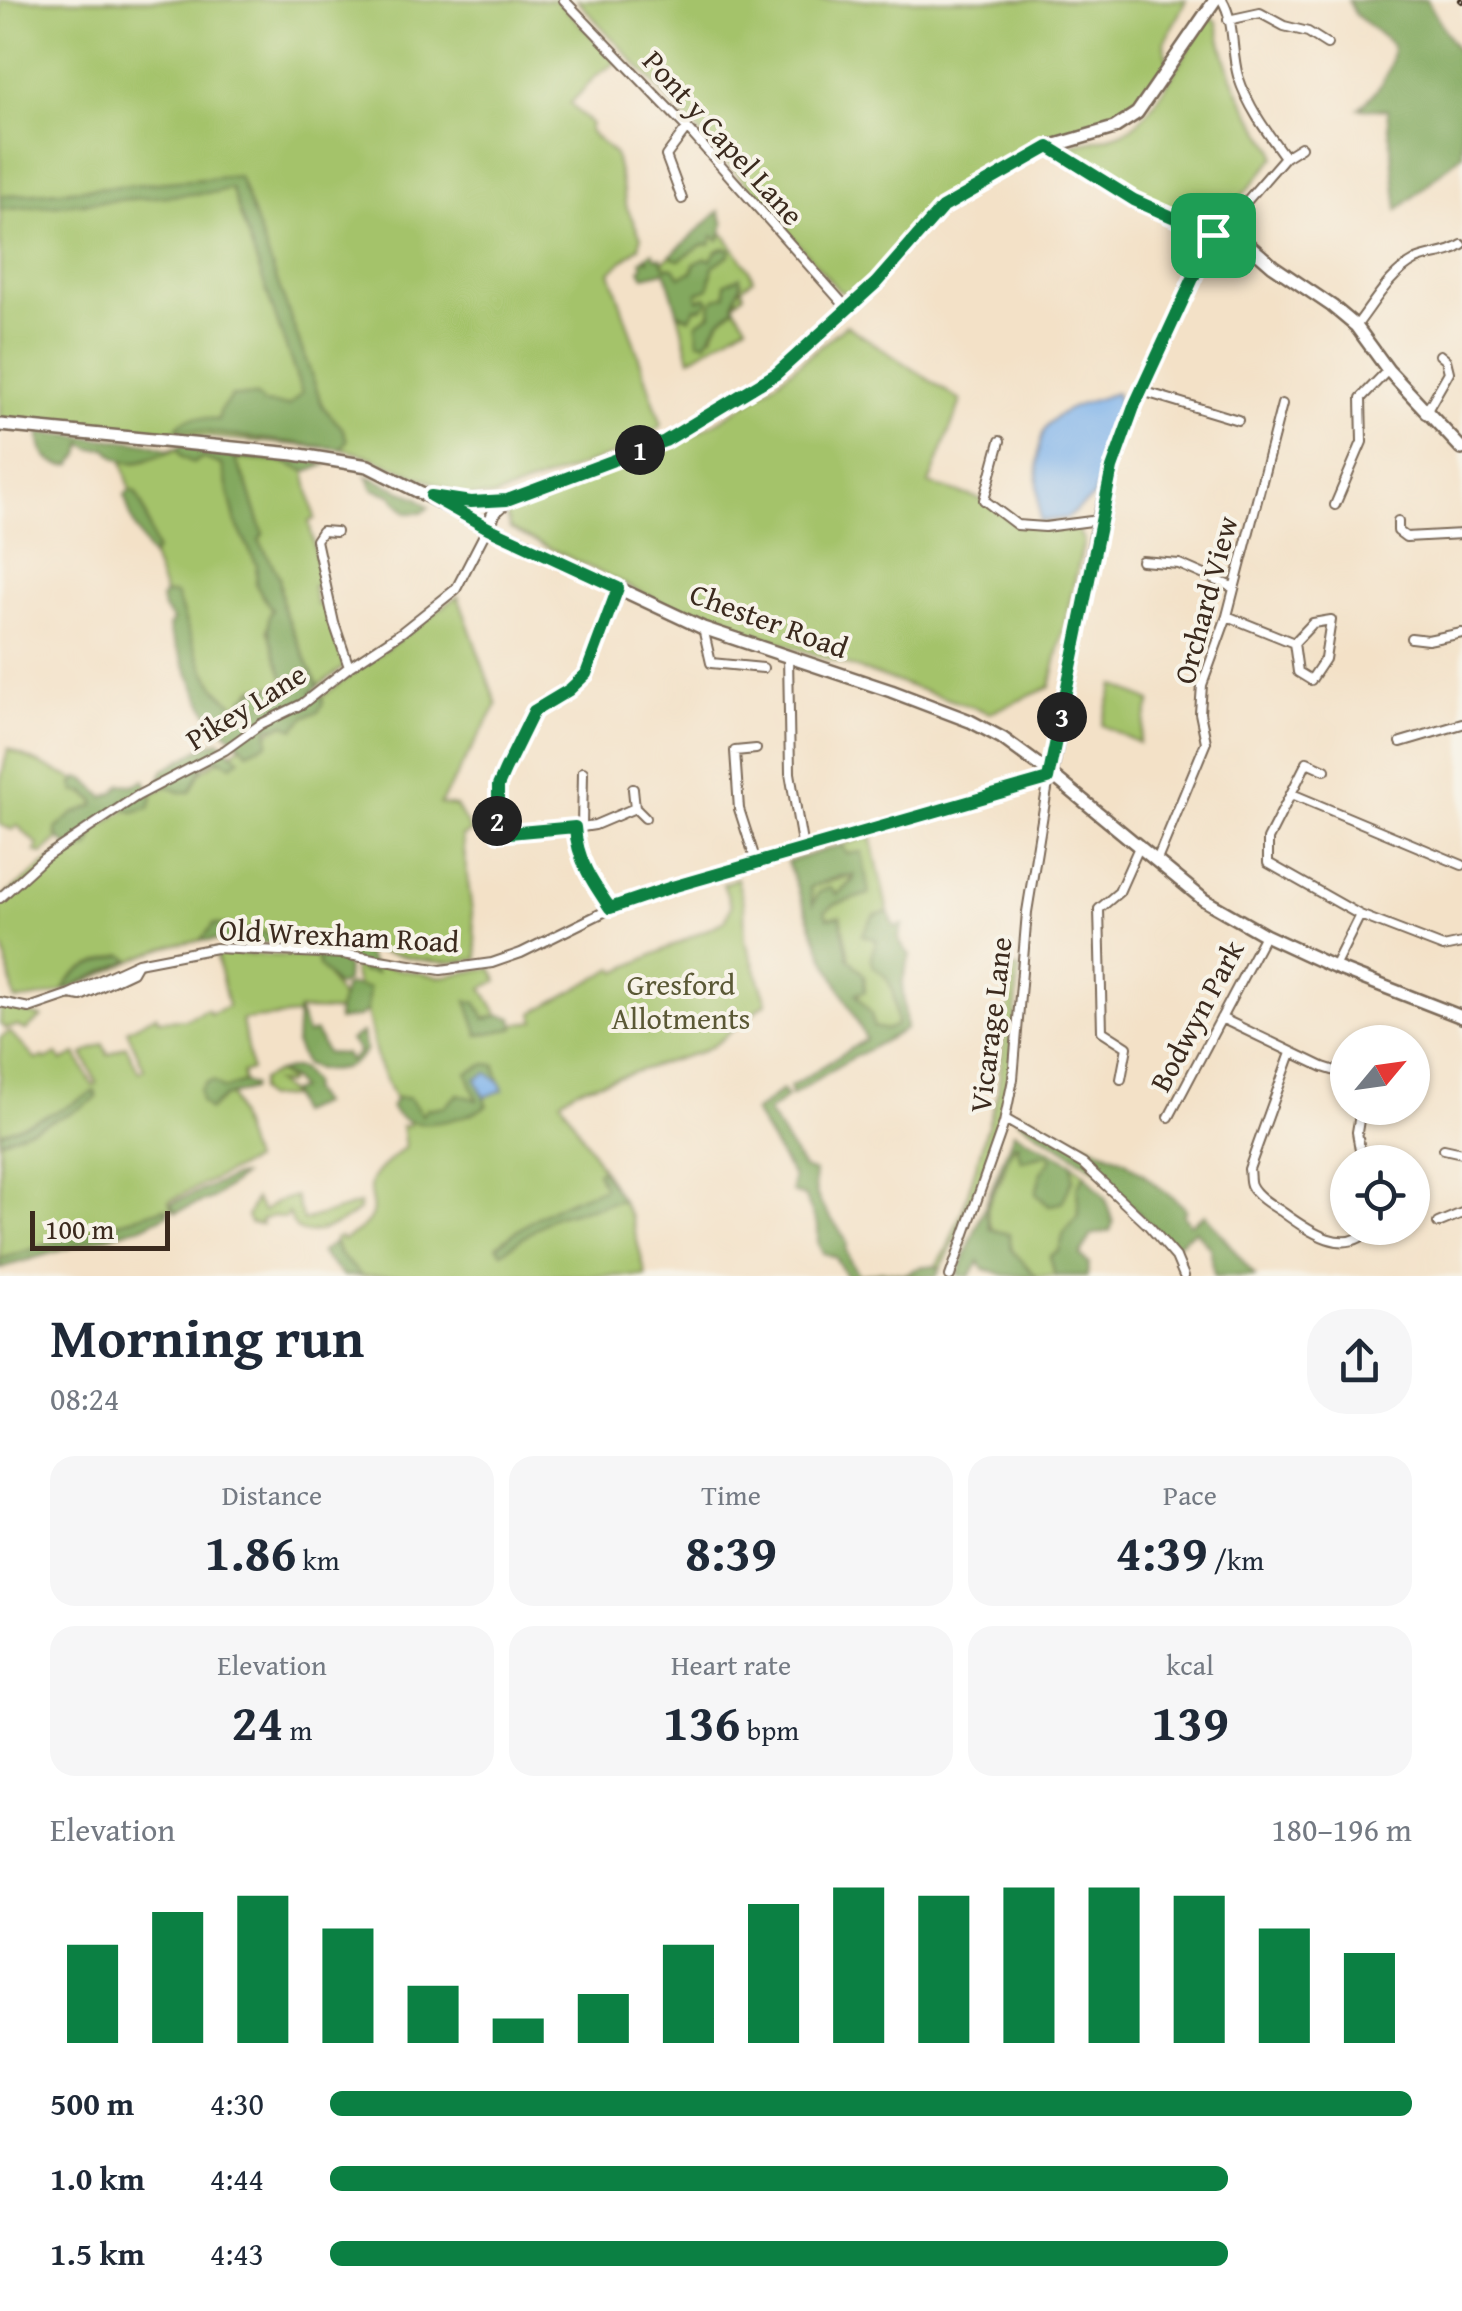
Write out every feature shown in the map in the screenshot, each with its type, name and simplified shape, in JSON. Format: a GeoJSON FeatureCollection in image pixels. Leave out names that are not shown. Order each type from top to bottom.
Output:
{"type":"FeatureCollection","features":[{"type":"Feature","properties":{"kind":"main road"},"geometry":{"type":"LineString","coordinates":[[431,496],[471,502],[507,500],[665,441],[776,374],[876,283],[942,208],[1049,147],[1114,128],[1138,113],[1215,3]]}},
{"type":"Feature","properties":{"kind":"main road"},"geometry":{"type":"LineString","coordinates":[[1049,147],[1134,200],[1213,235]]}},
{"type":"Feature","properties":{"kind":"main road"},"geometry":{"type":"LineString","coordinates":[[1049,776],[1112,468],[1142,391],[1213,235],[1226,225],[1273,266],[1356,326],[1388,370],[1462,449]]}},
{"type":"Feature","properties":{"kind":"main road","name":"Chester Road"},"geometry":{"type":"LineString","coordinates":[[0,425],[368,466],[488,528],[703,628],[970,721],[1002,738],[1204,900],[1265,935],[1334,967],[1462,1017]]}},
{"type":"Feature","properties":{"kind":"main road"},"geometry":{"type":"LineString","coordinates":[[488,528],[494,512],[507,500]]}},
{"type":"Feature","properties":{"kind":"street","name":"Pont y Capel Lane"},"geometry":{"type":"LineString","coordinates":[[564,0],[687,128],[847,308]]}},
{"type":"Feature","properties":{"kind":"street"},"geometry":{"type":"LineString","coordinates":[[1215,3],[1228,20]]}},
{"type":"Feature","properties":{"kind":"street"},"geometry":{"type":"LineString","coordinates":[[1215,3],[1228,20],[1237,72],[1250,106],[1285,157]]}},
{"type":"Feature","properties":{"kind":"street"},"geometry":{"type":"LineString","coordinates":[[1228,20],[1260,13],[1328,44]]}},
{"type":"Feature","properties":{"kind":"street"},"geometry":{"type":"LineString","coordinates":[[682,200],[666,156],[687,128]]}},
{"type":"Feature","properties":{"kind":"street"},"geometry":{"type":"LineString","coordinates":[[1226,225],[1285,157],[1301,147]]}},
{"type":"Feature","properties":{"kind":"street"},"geometry":{"type":"LineString","coordinates":[[1356,326],[1400,269],[1462,245]]}},
{"type":"Feature","properties":{"kind":"street"},"geometry":{"type":"LineString","coordinates":[[1426,414],[1449,372],[1440,355]]}},
{"type":"Feature","properties":{"kind":"street"},"geometry":{"type":"LineString","coordinates":[[1335,505],[1362,442],[1361,398],[1388,370]]}},
{"type":"Feature","properties":{"kind":"street"},"geometry":{"type":"LineString","coordinates":[[1142,391],[1238,420]]}},
{"type":"Feature","properties":{"kind":"street","name":"Orchard View"},"geometry":{"type":"LineString","coordinates":[[1157,860],[1206,742],[1200,714],[1202,685],[1226,616],[1282,404]]}},
{"type":"Feature","properties":{"kind":"street"},"geometry":{"type":"LineString","coordinates":[[1000,442],[984,500],[1017,525],[1045,527],[1099,520]]}},
{"type":"Feature","properties":{"kind":"street"},"geometry":{"type":"LineString","coordinates":[[1398,521],[1398,531],[1406,537],[1462,534]]}},
{"type":"Feature","properties":{"kind":"street","name":"Pikey Lane"},"geometry":{"type":"LineString","coordinates":[[0,898],[44,858],[138,796],[302,704],[402,632],[456,590],[488,528]]}},
{"type":"Feature","properties":{"kind":"street"},"geometry":{"type":"LineString","coordinates":[[336,532],[322,531],[316,540],[334,623],[349,667]]}},
{"type":"Feature","properties":{"kind":"street"},"geometry":{"type":"LineString","coordinates":[[1142,561],[1179,564],[1232,587]]}},
{"type":"Feature","properties":{"kind":"street"},"geometry":{"type":"LineString","coordinates":[[618,588],[586,674],[569,690],[534,711],[505,770],[498,786],[498,834],[595,826],[634,808]]}},
{"type":"Feature","properties":{"kind":"street"},"geometry":{"type":"LineString","coordinates":[[1226,616],[1294,643]]}},
{"type":"Feature","properties":{"kind":"street"},"geometry":{"type":"LineString","coordinates":[[1331,620],[1324,659],[1312,680],[1298,672],[1294,643],[1313,623],[1331,620]]}},
{"type":"Feature","properties":{"kind":"street"},"geometry":{"type":"LineString","coordinates":[[703,628],[711,664],[763,668]]}},
{"type":"Feature","properties":{"kind":"street"},"geometry":{"type":"LineString","coordinates":[[1410,638],[1428,640],[1462,634]]}},
{"type":"Feature","properties":{"kind":"street"},"geometry":{"type":"LineString","coordinates":[[788,656],[790,773],[803,850]]}},
{"type":"Feature","properties":{"kind":"street"},"geometry":{"type":"LineString","coordinates":[[1400,742],[1462,724]]}},
{"type":"Feature","properties":{"kind":"street"},"geometry":{"type":"LineString","coordinates":[[756,749],[735,751],[739,809],[756,865]]}},
{"type":"Feature","properties":{"kind":"street"},"geometry":{"type":"LineString","coordinates":[[1326,770],[1307,762],[1268,839],[1268,863],[1360,915],[1443,948],[1462,943]]}},
{"type":"Feature","properties":{"kind":"street"},"geometry":{"type":"LineString","coordinates":[[583,772],[577,849],[583,866],[610,908]]}},
{"type":"Feature","properties":{"kind":"street","name":"Old Wrexham Road"},"geometry":{"type":"LineString","coordinates":[[0,1002],[29,1008],[138,963],[216,948],[343,954],[441,970],[492,963],[521,953],[610,908],[672,887],[1049,776]]}},
{"type":"Feature","properties":{"kind":"street","name":"Vicarage Lane"},"geometry":{"type":"LineString","coordinates":[[950,1276],[1004,1118],[1013,1079],[1027,912],[1049,776]]}},
{"type":"Feature","properties":{"kind":"street"},"geometry":{"type":"LineString","coordinates":[[634,790],[634,808]]}},
{"type":"Feature","properties":{"kind":"street"},"geometry":{"type":"LineString","coordinates":[[1292,794],[1462,865]]}},
{"type":"Feature","properties":{"kind":"street"},"geometry":{"type":"LineString","coordinates":[[634,808],[646,818]]}},
{"type":"Feature","properties":{"kind":"street"},"geometry":{"type":"LineString","coordinates":[[1121,1079],[1127,1047],[1102,1031],[1099,909],[1119,892],[1140,845]]}},
{"type":"Feature","properties":{"kind":"street"},"geometry":{"type":"LineString","coordinates":[[1334,967],[1360,915]]}},
{"type":"Feature","properties":{"kind":"street","name":"Bodwyn Park"},"geometry":{"type":"LineString","coordinates":[[1169,1118],[1265,935]]}},
{"type":"Feature","properties":{"kind":"street"},"geometry":{"type":"LineString","coordinates":[[1221,1018],[1291,1053],[1330,1067]]}},
{"type":"Feature","properties":{"kind":"street"},"geometry":{"type":"LineString","coordinates":[[1291,1053],[1249,1169],[1251,1185],[1265,1201],[1309,1232],[1330,1240]]}},
{"type":"Feature","properties":{"kind":"street"},"geometry":{"type":"LineString","coordinates":[[1004,1118],[1083,1164],[1149,1226],[1176,1257],[1184,1276]]}},
{"type":"Feature","properties":{"kind":"street"},"geometry":{"type":"LineString","coordinates":[[1438,1223],[1462,1213]]}},
{"type":"Feature","properties":{"kind":"green space"},"geometry":{"type":"Polygon","coordinates":[[[0,0],[557,0],[617,62],[597,75],[570,104],[591,124],[589,131],[615,155],[627,208],[641,237],[639,247],[610,272],[662,425],[626,450],[494,497],[466,496],[341,449],[347,440],[324,408],[330,448],[0,419],[0,0]]]}},
{"type":"Feature","properties":{"kind":"green space"},"geometry":{"type":"Polygon","coordinates":[[[577,0],[1186,0],[1164,43],[1168,63],[1149,91],[1125,115],[1089,128],[1051,135],[934,210],[883,270],[848,293],[839,291],[577,0]]]}},
{"type":"Feature","properties":{"kind":"green space"},"geometry":{"type":"Polygon","coordinates":[[[1348,0],[1427,0],[1462,59],[1462,154],[1398,210],[1387,110],[1359,108],[1383,80],[1393,45],[1355,14],[1348,0]]]}},
{"type":"Feature","properties":{"kind":"green space"},"geometry":{"type":"Polygon","coordinates":[[[1213,18],[1237,89],[1274,149],[1275,157],[1221,221],[1206,222],[1187,218],[1143,198],[1067,150],[1072,145],[1113,136],[1132,127],[1156,101],[1205,21],[1213,18]]]}},
{"type":"Feature","properties":{"kind":"green space"},"geometry":{"type":"Polygon","coordinates":[[[239,176],[323,407],[342,428],[347,440],[341,449],[176,428],[190,419],[218,420],[232,396],[257,396],[263,403],[289,406],[302,393],[231,188],[0,210],[0,196],[239,176]]]}},
{"type":"Feature","properties":{"kind":"green space"},"geometry":{"type":"Polygon","coordinates":[[[719,211],[724,224],[719,240],[713,236],[710,244],[679,260],[673,258],[671,255],[719,211]]]}},
{"type":"Feature","properties":{"kind":"green space"},"geometry":{"type":"Polygon","coordinates":[[[722,231],[753,279],[733,304],[741,284],[704,320],[712,336],[719,321],[735,307],[747,324],[690,359],[678,313],[690,318],[698,300],[697,292],[713,266],[730,254],[679,277],[663,262],[671,255],[680,256],[722,236],[722,231]]]}},
{"type":"Feature","properties":{"kind":"green space"},"geometry":{"type":"Polygon","coordinates":[[[723,248],[731,249],[730,254],[713,266],[709,288],[697,293],[698,300],[706,297],[709,301],[695,308],[690,318],[678,313],[665,271],[644,276],[640,270],[641,261],[645,257],[649,261],[647,256],[653,252],[680,277],[693,271],[694,264],[706,258],[711,260],[723,248]]]}},
{"type":"Feature","properties":{"kind":"green space"},"geometry":{"type":"Polygon","coordinates":[[[740,277],[735,307],[719,321],[706,342],[698,341],[697,323],[711,314],[710,306],[715,299],[726,295],[725,283],[740,277]]]}},
{"type":"Feature","properties":{"kind":"green space"},"geometry":{"type":"Polygon","coordinates":[[[846,325],[961,401],[929,484],[984,500],[1017,525],[1074,524],[1084,541],[1050,687],[990,713],[667,605],[510,529],[505,513],[513,505],[637,460],[708,427],[762,392],[846,325]]]}},
{"type":"Feature","properties":{"kind":"green space"},"geometry":{"type":"Polygon","coordinates":[[[40,433],[147,443],[174,451],[130,462],[122,461],[107,448],[91,449],[83,443],[80,455],[71,465],[64,465],[44,453],[40,433]]]}},
{"type":"Feature","properties":{"kind":"green space"},"geometry":{"type":"Polygon","coordinates":[[[183,445],[303,458],[325,465],[307,472],[284,462],[235,459],[263,534],[259,540],[279,577],[283,609],[318,686],[311,692],[321,694],[323,703],[318,712],[306,716],[294,729],[285,724],[268,728],[268,743],[247,752],[208,713],[170,634],[173,621],[161,599],[165,594],[176,594],[206,673],[215,687],[239,707],[252,691],[286,686],[268,626],[272,610],[256,585],[257,565],[236,523],[222,465],[203,458],[193,463],[176,448],[183,445]]]}},
{"type":"Feature","properties":{"kind":"green space"},"geometry":{"type":"Polygon","coordinates":[[[172,448],[182,457],[222,464],[236,523],[257,565],[256,585],[272,610],[267,631],[286,686],[253,688],[239,707],[226,698],[206,673],[176,595],[165,594],[152,557],[156,550],[145,512],[135,491],[130,490],[122,460],[141,462],[173,451],[172,448]]]}},
{"type":"Feature","properties":{"kind":"green space"},"geometry":{"type":"Polygon","coordinates":[[[234,458],[284,462],[305,471],[315,519],[309,521],[321,584],[313,586],[317,605],[325,604],[343,662],[343,668],[318,686],[283,609],[279,577],[259,540],[263,534],[234,458]]]}},
{"type":"Feature","properties":{"kind":"green space"},"geometry":{"type":"Polygon","coordinates":[[[367,476],[418,498],[429,507],[422,513],[407,513],[391,495],[373,489],[367,476]]]}},
{"type":"Feature","properties":{"kind":"green space"},"geometry":{"type":"Polygon","coordinates":[[[135,491],[145,512],[156,550],[152,557],[129,511],[125,495],[135,491]]]}},
{"type":"Feature","properties":{"kind":"green space"},"geometry":{"type":"Polygon","coordinates":[[[458,596],[497,705],[440,804],[456,806],[471,832],[462,836],[478,959],[434,962],[284,942],[204,940],[156,951],[63,991],[15,1000],[0,945],[0,902],[7,894],[69,846],[152,793],[199,773],[242,745],[285,724],[458,596]]]}},
{"type":"Feature","properties":{"kind":"green space"},"geometry":{"type":"Polygon","coordinates":[[[1114,685],[1151,701],[1139,743],[1102,725],[1114,685]]]}},
{"type":"Feature","properties":{"kind":"green space"},"geometry":{"type":"Polygon","coordinates":[[[219,741],[240,759],[231,765],[216,758],[203,766],[190,792],[179,792],[159,781],[164,769],[219,741]]]}},
{"type":"Feature","properties":{"kind":"green space"},"geometry":{"type":"Polygon","coordinates":[[[8,749],[76,780],[73,785],[95,801],[95,805],[73,814],[56,835],[59,839],[42,854],[35,851],[38,845],[17,825],[13,830],[0,825],[0,783],[8,749]]]}},
{"type":"Feature","properties":{"kind":"green space"},"geometry":{"type":"Polygon","coordinates":[[[78,778],[85,779],[104,797],[122,784],[145,780],[153,798],[149,808],[133,812],[121,806],[92,826],[89,847],[76,851],[59,839],[56,829],[73,814],[95,805],[85,792],[75,792],[73,784],[78,778]]]}},
{"type":"Feature","properties":{"kind":"green space"},"geometry":{"type":"Polygon","coordinates":[[[871,836],[888,912],[874,916],[876,946],[892,985],[897,1025],[887,1030],[873,1027],[871,1014],[860,1004],[840,916],[827,919],[825,911],[868,894],[841,845],[871,836]]]}},
{"type":"Feature","properties":{"kind":"green space"},"geometry":{"type":"Polygon","coordinates":[[[841,845],[847,854],[862,852],[869,894],[825,911],[827,918],[840,916],[848,957],[864,975],[865,991],[856,994],[871,1014],[873,1027],[886,1030],[897,1025],[890,985],[874,967],[871,956],[877,940],[862,935],[874,915],[888,912],[895,927],[903,925],[900,942],[910,955],[902,983],[906,1029],[791,1096],[790,1087],[866,1039],[824,957],[787,862],[841,845]],[[854,875],[841,876],[810,887],[813,904],[819,892],[830,887],[837,895],[853,881],[854,875]]]}},
{"type":"Feature","properties":{"kind":"green space"},"geometry":{"type":"Polygon","coordinates":[[[854,875],[843,890],[813,906],[810,887],[854,875]]]}},
{"type":"Feature","properties":{"kind":"green space","name":"Gresford Allotments"},"geometry":{"type":"Polygon","coordinates":[[[737,878],[744,906],[745,940],[767,1002],[703,1051],[575,1090],[561,1100],[631,1217],[646,1276],[349,1276],[334,1239],[343,1240],[368,1221],[372,1213],[371,1184],[378,1171],[405,1147],[402,1126],[409,1126],[408,1116],[395,1100],[377,1060],[367,1011],[353,973],[356,961],[440,977],[491,968],[498,981],[482,988],[499,1016],[485,1019],[479,1035],[515,1028],[516,1024],[535,1021],[533,1013],[614,968],[617,972],[725,921],[731,906],[723,884],[737,878]],[[494,1068],[471,1076],[484,1097],[503,1090],[494,1068]]]}},
{"type":"Feature","properties":{"kind":"green space"},"geometry":{"type":"Polygon","coordinates":[[[214,924],[274,934],[271,943],[201,940],[214,924]]]}},
{"type":"Feature","properties":{"kind":"green space"},"geometry":{"type":"Polygon","coordinates":[[[332,936],[342,940],[339,959],[347,968],[346,982],[337,986],[319,966],[314,941],[332,936]]]}},
{"type":"Feature","properties":{"kind":"green space"},"geometry":{"type":"Polygon","coordinates":[[[361,942],[376,973],[362,972],[352,961],[346,945],[361,942]]]}},
{"type":"Feature","properties":{"kind":"green space"},"geometry":{"type":"Polygon","coordinates":[[[216,953],[316,957],[343,1001],[337,1011],[298,1010],[297,1015],[242,1020],[251,1070],[242,1073],[244,1082],[224,1090],[213,1081],[200,1090],[230,1092],[252,1161],[169,1201],[172,1209],[0,1265],[0,1038],[10,1032],[36,1060],[57,1054],[62,1061],[76,1054],[93,1086],[97,1084],[83,1054],[103,1044],[108,1055],[126,1046],[139,1072],[144,1069],[127,1030],[156,1015],[159,1020],[185,1019],[207,1009],[210,1014],[228,1006],[216,953]]]}},
{"type":"Feature","properties":{"kind":"green space"},"geometry":{"type":"Polygon","coordinates":[[[123,955],[131,960],[63,990],[81,970],[123,955]]]}},
{"type":"Feature","properties":{"kind":"green space"},"geometry":{"type":"Polygon","coordinates":[[[1013,968],[1019,968],[1014,1036],[1000,1122],[962,1226],[941,1267],[934,1268],[946,1251],[964,1206],[998,1091],[1013,968]]]}},
{"type":"Feature","properties":{"kind":"green space"},"geometry":{"type":"Polygon","coordinates":[[[344,987],[369,988],[367,1011],[359,1017],[338,1020],[344,987]]]}},
{"type":"Feature","properties":{"kind":"green space"},"geometry":{"type":"Polygon","coordinates":[[[467,1001],[477,1003],[485,1019],[500,1015],[513,1018],[515,1028],[479,1035],[467,1001]]]}},
{"type":"Feature","properties":{"kind":"green space"},"geometry":{"type":"Polygon","coordinates":[[[1,1006],[42,1017],[26,1030],[16,1026],[6,1029],[0,1024],[1,1006]]]}},
{"type":"Feature","properties":{"kind":"green space"},"geometry":{"type":"Polygon","coordinates":[[[298,1010],[307,1034],[316,1032],[326,1053],[345,1054],[349,1061],[359,1052],[350,1040],[362,1033],[366,1050],[353,1063],[338,1070],[305,1065],[296,1045],[298,1010]]]}},
{"type":"Feature","properties":{"kind":"green space"},"geometry":{"type":"Polygon","coordinates":[[[486,1064],[495,1065],[499,1081],[491,1077],[477,1079],[487,1106],[477,1111],[450,1120],[422,1123],[398,1116],[391,1107],[396,1098],[409,1098],[422,1115],[427,1109],[445,1106],[458,1094],[477,1100],[467,1073],[486,1064]]]}},
{"type":"Feature","properties":{"kind":"green space"},"geometry":{"type":"Polygon","coordinates":[[[300,1069],[312,1083],[311,1091],[320,1104],[297,1113],[290,1092],[299,1089],[292,1079],[277,1072],[300,1069]]]}},
{"type":"Feature","properties":{"kind":"green space"},"geometry":{"type":"Polygon","coordinates":[[[277,1072],[289,1081],[275,1082],[292,1096],[266,1098],[259,1091],[261,1080],[277,1072]]]}},
{"type":"Feature","properties":{"kind":"green space"},"geometry":{"type":"Polygon","coordinates":[[[213,1081],[224,1089],[244,1082],[253,1085],[252,1089],[224,1097],[209,1110],[201,1101],[200,1090],[213,1081]]]}},
{"type":"Feature","properties":{"kind":"green space"},"geometry":{"type":"Polygon","coordinates":[[[782,1090],[787,1097],[768,1112],[803,1168],[815,1172],[819,1200],[844,1237],[848,1256],[859,1275],[884,1271],[905,1274],[923,1266],[941,1267],[937,1276],[846,1276],[835,1257],[823,1253],[818,1244],[818,1226],[805,1197],[792,1192],[793,1177],[754,1112],[782,1090]]]}},
{"type":"Feature","properties":{"kind":"green space"},"geometry":{"type":"Polygon","coordinates":[[[95,1091],[97,1098],[73,1112],[0,1141],[0,1133],[63,1109],[95,1091]]]}},
{"type":"Feature","properties":{"kind":"green space"},"geometry":{"type":"Polygon","coordinates":[[[1019,1113],[1126,1161],[1182,1205],[1190,1224],[1205,1214],[1255,1276],[1214,1276],[1210,1248],[1195,1230],[1172,1248],[1097,1170],[1018,1120],[1019,1113]]]}},
{"type":"Feature","properties":{"kind":"green space"},"geometry":{"type":"Polygon","coordinates":[[[1014,1132],[1073,1163],[1073,1180],[1062,1202],[1049,1206],[1036,1194],[1041,1172],[1052,1159],[1047,1154],[1022,1161],[1019,1144],[1014,1145],[990,1198],[986,1212],[990,1229],[1009,1234],[1012,1250],[1036,1276],[1003,1275],[984,1269],[979,1261],[970,1276],[957,1276],[1014,1132]]]}},
{"type":"Feature","properties":{"kind":"green space"},"geometry":{"type":"Polygon","coordinates":[[[1020,1143],[1022,1161],[1048,1154],[1073,1180],[1073,1163],[1085,1174],[1077,1220],[1059,1251],[1050,1256],[1055,1276],[1036,1276],[996,1235],[988,1216],[989,1202],[1009,1153],[1020,1143]]]}},
{"type":"Feature","properties":{"kind":"green space"},"geometry":{"type":"Polygon","coordinates":[[[601,1169],[622,1200],[553,1217],[502,1252],[497,1246],[547,1211],[604,1188],[597,1172],[601,1169]]]}},
{"type":"Feature","properties":{"kind":"green space"},"geometry":{"type":"Polygon","coordinates":[[[1085,1174],[1105,1198],[1113,1223],[1110,1231],[1091,1235],[1080,1255],[1089,1264],[1087,1276],[1055,1276],[1050,1256],[1059,1251],[1064,1233],[1079,1215],[1077,1188],[1085,1174]]]}},
{"type":"Feature","properties":{"kind":"green space"},"geometry":{"type":"Polygon","coordinates":[[[242,1176],[215,1197],[176,1212],[170,1204],[242,1176]]]}},
{"type":"Feature","properties":{"kind":"green space"},"geometry":{"type":"Polygon","coordinates":[[[295,1196],[303,1221],[359,1204],[359,1210],[319,1231],[302,1232],[288,1213],[285,1218],[273,1216],[261,1220],[262,1224],[250,1223],[247,1217],[255,1199],[263,1212],[276,1202],[295,1196]]]}},
{"type":"Feature","properties":{"kind":"green space"},"geometry":{"type":"Polygon","coordinates":[[[165,1208],[168,1214],[144,1226],[0,1268],[0,1259],[165,1208]]]}},
{"type":"Feature","properties":{"kind":"green space"},"geometry":{"type":"Polygon","coordinates":[[[334,1243],[339,1254],[362,1276],[343,1276],[320,1253],[334,1243]]]}},
{"type":"Feature","properties":{"kind":"water"},"geometry":{"type":"Polygon","coordinates":[[[1116,393],[1121,410],[1094,497],[1067,518],[1040,521],[1038,454],[1045,430],[1065,411],[1116,393]]]}},
{"type":"Feature","properties":{"kind":"water"},"geometry":{"type":"Polygon","coordinates":[[[487,1073],[499,1081],[503,1090],[484,1097],[476,1079],[487,1073]]]}},
{"type":"Feature","properties":{"kind":"route"},"geometry":{"type":"LineString","coordinates":[[1049,147],[1134,200],[1213,235],[1135,404],[1112,468],[1048,779],[610,908],[583,866],[575,827],[498,834],[498,786],[505,770],[534,711],[569,690],[586,674],[618,588],[488,528],[431,496],[471,502],[507,500],[665,441],[776,374],[876,283],[942,208],[1049,147]]}}]}
